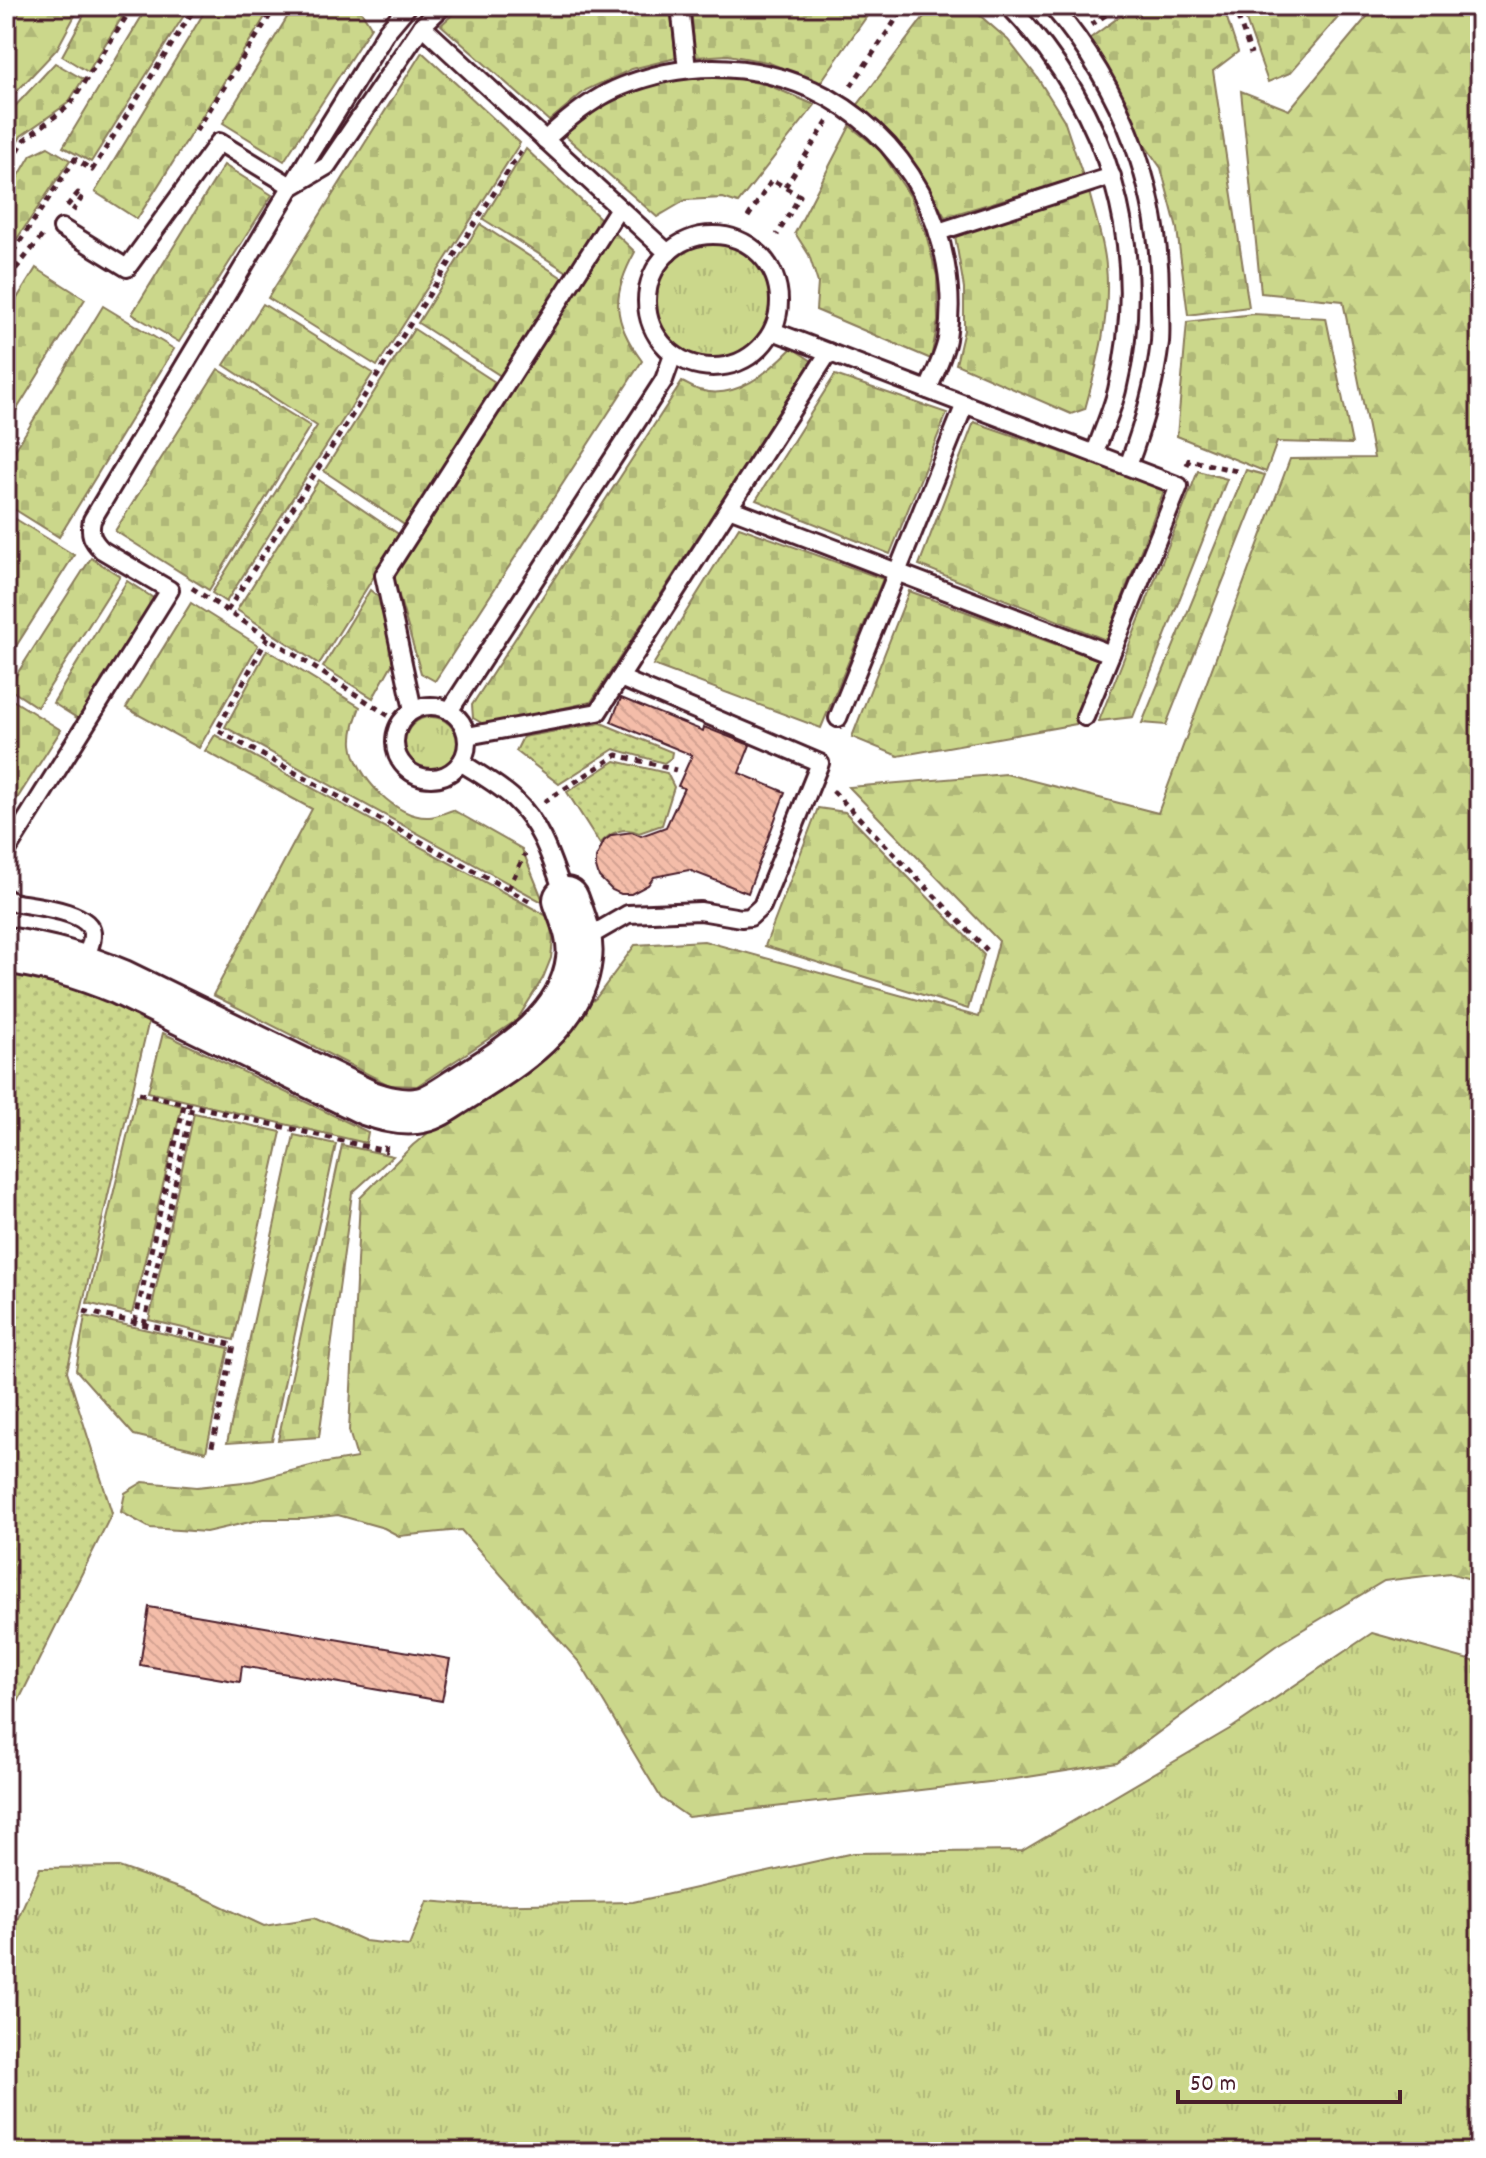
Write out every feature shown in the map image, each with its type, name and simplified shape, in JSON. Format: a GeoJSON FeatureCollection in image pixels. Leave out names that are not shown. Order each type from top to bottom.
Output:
{"type":"FeatureCollection","features":[{"type":"Feature","properties":{"kind":"street"},"geometry":{"type":"LineString","coordinates":[[6,950],[82,966],[368,1103],[386,1109],[418,1111],[434,1105],[501,1064],[549,1022],[574,979],[579,960],[574,923]]}},
{"type":"Feature","properties":{"kind":"lane"},"geometry":{"type":"LineString","coordinates":[[6,852],[170,590],[102,550],[94,542],[90,531],[92,520],[291,186],[387,31],[408,6]]}},
{"type":"Feature","properties":{"kind":"lane"},"geometry":{"type":"LineString","coordinates":[[291,186],[327,166],[422,26],[443,6]]}},
{"type":"Feature","properties":{"kind":"lane"},"geometry":{"type":"LineString","coordinates":[[680,6],[687,69]]}},
{"type":"Feature","properties":{"kind":"lane"},"geometry":{"type":"LineString","coordinates":[[1009,6],[1035,32],[1067,77],[1093,125],[1112,176],[1124,229],[1129,284],[1126,338],[1116,392],[1095,453]]}},
{"type":"Feature","properties":{"kind":"lane"},"geometry":{"type":"LineString","coordinates":[[1052,6],[1077,35],[1119,107],[1147,181],[1160,260],[1160,340],[1145,419],[1128,466]]}},
{"type":"Feature","properties":{"kind":"lane"},"geometry":{"type":"LineString","coordinates":[[422,26],[668,253]]}},
{"type":"Feature","properties":{"kind":"lane"},"geometry":{"type":"LineString","coordinates":[[540,135],[604,94],[644,78],[687,69],[730,68],[773,75],[840,103],[884,140],[911,174],[932,213],[938,232],[950,298],[947,341],[928,390]]}},
{"type":"Feature","properties":{"kind":"lane"},"geometry":{"type":"LineString","coordinates":[[62,228],[127,268],[219,142],[291,186]]}},
{"type":"Feature","properties":{"kind":"lane"},"geometry":{"type":"LineString","coordinates":[[938,232],[1112,176]]}},
{"type":"Feature","properties":{"kind":"lane"},"geometry":{"type":"LineString","coordinates":[[413,710],[384,575],[619,208]]}},
{"type":"Feature","properties":{"kind":"lane"},"geometry":{"type":"LineString","coordinates":[[714,235],[746,243],[759,253],[777,281],[779,298],[773,331],[764,345],[752,356],[721,368],[696,365],[673,355],[650,324],[647,305],[649,286],[656,267],[668,253],[697,237],[714,235]]}},
{"type":"Feature","properties":{"kind":"lane"},"geometry":{"type":"LineString","coordinates":[[773,331],[1179,486],[1085,717]]}},
{"type":"Feature","properties":{"kind":"lane"},"geometry":{"type":"LineString","coordinates":[[467,736],[598,712],[829,352]]}},
{"type":"Feature","properties":{"kind":"lane"},"geometry":{"type":"LineString","coordinates":[[450,710],[664,380],[673,355]]}},
{"type":"Feature","properties":{"kind":"lane"},"geometry":{"type":"LineString","coordinates":[[838,718],[965,404]]}},
{"type":"Feature","properties":{"kind":"lane"},"geometry":{"type":"LineString","coordinates":[[729,508],[1111,654]]}},
{"type":"Feature","properties":{"kind":"lane"},"geometry":{"type":"LineString","coordinates":[[462,763],[513,798],[538,829],[574,923],[628,914],[700,911],[750,917],[762,906],[820,763],[620,678]]}},
{"type":"Feature","properties":{"kind":"lane"},"geometry":{"type":"LineString","coordinates":[[431,705],[450,710],[461,721],[467,736],[467,750],[462,763],[448,775],[429,779],[411,773],[399,760],[394,741],[400,723],[413,710],[431,705]]}},
{"type":"Feature","properties":{"kind":"lane"},"geometry":{"type":"LineString","coordinates":[[6,898],[12,902],[79,916],[88,923],[92,934],[82,966]]}},
{"type":"Feature","properties":{"kind":"path"},"geometry":{"type":"LineString","coordinates":[[6,172],[24,140],[70,105],[133,6]]}},
{"type":"Feature","properties":{"kind":"path"},"geometry":{"type":"LineString","coordinates":[[6,262],[75,159],[92,170],[196,6]]}},
{"type":"Feature","properties":{"kind":"path"},"geometry":{"type":"LineString","coordinates":[[1077,35],[1119,6]]}},
{"type":"Feature","properties":{"kind":"path"},"geometry":{"type":"LineString","coordinates":[[1234,6],[1251,54]]}},
{"type":"Feature","properties":{"kind":"path"},"geometry":{"type":"LineString","coordinates":[[227,611],[540,135]]}},
{"type":"Feature","properties":{"kind":"path"},"geometry":{"type":"LineString","coordinates":[[748,217],[772,180],[800,196],[777,235]]}},
{"type":"Feature","properties":{"kind":"path"},"geometry":{"type":"LineString","coordinates":[[1189,460],[1241,472]]}},
{"type":"Feature","properties":{"kind":"path"},"geometry":{"type":"LineString","coordinates":[[170,590],[177,578],[400,723]]}},
{"type":"Feature","properties":{"kind":"path"},"geometry":{"type":"LineString","coordinates":[[268,637],[217,730],[574,923]]}},
{"type":"Feature","properties":{"kind":"path"},"geometry":{"type":"LineString","coordinates":[[508,889],[529,846],[513,825],[527,814],[617,755],[676,770]]}},
{"type":"Feature","properties":{"kind":"path"},"geometry":{"type":"LineString","coordinates":[[816,773],[987,950]]}},
{"type":"Feature","properties":{"kind":"path"},"geometry":{"type":"LineString","coordinates":[[139,1093],[385,1151],[387,1132]]}},
{"type":"Feature","properties":{"kind":"path"},"geometry":{"type":"LineString","coordinates":[[135,1323],[184,1105]]}},
{"type":"Feature","properties":{"kind":"path"},"geometry":{"type":"LineString","coordinates":[[144,1325],[192,1106]]}},
{"type":"Feature","properties":{"kind":"path"},"geometry":{"type":"LineString","coordinates":[[84,1311],[234,1345],[211,1451]]}},
{"type":"Feature","properties":{"kind":"green space"},"geometry":{"type":"Polygon","coordinates":[[[6,6],[80,6],[57,49],[6,103],[6,6]]]}},
{"type":"Feature","properties":{"kind":"green space"},"geometry":{"type":"Polygon","coordinates":[[[89,6],[129,6],[88,72],[62,56],[89,6]]]}},
{"type":"Feature","properties":{"kind":"green space"},"geometry":{"type":"Polygon","coordinates":[[[148,6],[190,6],[91,162],[63,147],[148,6]]]}},
{"type":"Feature","properties":{"kind":"green space"},"geometry":{"type":"Polygon","coordinates":[[[208,6],[272,6],[137,219],[95,192],[208,6]]]}},
{"type":"Feature","properties":{"kind":"green space"},"geometry":{"type":"Polygon","coordinates":[[[294,6],[358,6],[371,27],[284,161],[223,123],[294,6]]]}},
{"type":"Feature","properties":{"kind":"green space"},"geometry":{"type":"Polygon","coordinates":[[[462,6],[670,6],[676,58],[632,69],[586,90],[549,121],[441,25],[462,6]]]}},
{"type":"Feature","properties":{"kind":"green space"},"geometry":{"type":"Polygon","coordinates":[[[691,6],[874,6],[820,83],[767,62],[728,55],[695,57],[691,6]]]}},
{"type":"Feature","properties":{"kind":"green space"},"geometry":{"type":"Polygon","coordinates":[[[932,6],[969,6],[1008,40],[1037,77],[1064,120],[1083,176],[945,217],[924,180],[896,142],[857,106],[932,6]]]}},
{"type":"Feature","properties":{"kind":"green space"},"geometry":{"type":"Polygon","coordinates":[[[1134,6],[1223,6],[1238,52],[1213,71],[1249,307],[1188,315],[1177,229],[1161,168],[1144,144],[1118,87],[1089,39],[1134,6]]]}},
{"type":"Feature","properties":{"kind":"green space"},"geometry":{"type":"Polygon","coordinates":[[[1241,6],[1348,6],[1290,73],[1268,82],[1241,6]]]}},
{"type":"Feature","properties":{"kind":"green space"},"geometry":{"type":"Polygon","coordinates":[[[1376,6],[1480,6],[1480,1582],[1450,1573],[1384,1581],[1277,1645],[1117,1763],[1015,1779],[688,1817],[661,1798],[580,1663],[461,1530],[399,1536],[384,1528],[338,1515],[263,1519],[206,1532],[150,1528],[121,1512],[125,1493],[143,1482],[197,1487],[253,1481],[314,1465],[357,1458],[349,1431],[360,1198],[413,1145],[596,998],[635,945],[704,941],[979,1017],[999,941],[849,787],[1006,774],[1158,813],[1290,459],[1374,458],[1343,301],[1261,293],[1241,91],[1289,110],[1376,6]]]}},
{"type":"Feature","properties":{"kind":"green space"},"geometry":{"type":"Polygon","coordinates":[[[422,52],[520,143],[377,366],[268,298],[422,52]]]}},
{"type":"Feature","properties":{"kind":"green space"},"geometry":{"type":"Polygon","coordinates":[[[55,63],[83,79],[68,103],[21,136],[6,163],[6,116],[55,63]]]}},
{"type":"Feature","properties":{"kind":"green space"},"geometry":{"type":"Polygon","coordinates":[[[725,76],[768,85],[815,105],[738,203],[723,198],[686,200],[657,217],[564,135],[604,106],[638,90],[681,80],[725,76]]]}},
{"type":"Feature","properties":{"kind":"green space"},"geometry":{"type":"Polygon","coordinates":[[[850,126],[880,150],[910,196],[926,234],[937,276],[938,321],[931,359],[816,310],[818,283],[809,255],[795,233],[850,126]]]}},
{"type":"Feature","properties":{"kind":"green space"},"geometry":{"type":"Polygon","coordinates":[[[48,147],[70,160],[6,255],[6,198],[31,155],[48,147]]]}},
{"type":"Feature","properties":{"kind":"green space"},"geometry":{"type":"Polygon","coordinates":[[[526,149],[601,219],[569,273],[483,219],[526,149]]]}},
{"type":"Feature","properties":{"kind":"green space"},"geometry":{"type":"Polygon","coordinates":[[[224,165],[272,195],[179,342],[132,314],[224,165]]]}},
{"type":"Feature","properties":{"kind":"green space"},"geometry":{"type":"Polygon","coordinates":[[[1089,192],[1105,257],[1107,302],[1099,356],[1085,409],[1071,414],[956,364],[964,330],[964,288],[955,236],[1089,192]]]}},
{"type":"Feature","properties":{"kind":"green space"},"geometry":{"type":"Polygon","coordinates":[[[480,224],[564,279],[501,376],[418,323],[480,224]]]}},
{"type":"Feature","properties":{"kind":"green space"},"geometry":{"type":"Polygon","coordinates":[[[614,232],[635,252],[622,282],[618,308],[625,333],[642,361],[435,681],[421,673],[393,575],[614,232]]]}},
{"type":"Feature","properties":{"kind":"green space"},"geometry":{"type":"Polygon","coordinates":[[[713,243],[735,247],[754,260],[767,279],[771,301],[767,323],[754,342],[735,355],[713,359],[691,355],[672,342],[659,323],[655,301],[659,279],[672,260],[691,247],[713,243]]]}},
{"type":"Feature","properties":{"kind":"green space"},"geometry":{"type":"Polygon","coordinates":[[[36,268],[85,299],[6,427],[6,316],[36,268]]]}},
{"type":"Feature","properties":{"kind":"green space"},"geometry":{"type":"Polygon","coordinates":[[[263,304],[373,373],[226,602],[212,593],[317,426],[224,365],[263,304]]]}},
{"type":"Feature","properties":{"kind":"green space"},"geometry":{"type":"Polygon","coordinates":[[[103,306],[174,349],[59,537],[6,504],[6,465],[103,306]]]}},
{"type":"Feature","properties":{"kind":"green space"},"geometry":{"type":"Polygon","coordinates":[[[1253,314],[1326,318],[1352,444],[1277,442],[1266,472],[1177,436],[1187,322],[1253,314]]]}},
{"type":"Feature","properties":{"kind":"green space"},"geometry":{"type":"Polygon","coordinates":[[[414,329],[495,382],[406,526],[324,471],[414,329]]]}},
{"type":"Feature","properties":{"kind":"green space"},"geometry":{"type":"Polygon","coordinates":[[[792,348],[812,361],[591,702],[485,725],[473,718],[472,705],[682,382],[713,392],[738,388],[762,375],[792,348]]]}},
{"type":"Feature","properties":{"kind":"green space"},"geometry":{"type":"Polygon","coordinates":[[[218,369],[310,426],[209,590],[115,531],[218,369]]]}},
{"type":"Feature","properties":{"kind":"green space"},"geometry":{"type":"Polygon","coordinates":[[[835,375],[947,413],[890,554],[756,500],[835,375]]]}},
{"type":"Feature","properties":{"kind":"green space"},"geometry":{"type":"Polygon","coordinates":[[[974,422],[1165,488],[1106,640],[919,565],[974,422]]]}},
{"type":"Feature","properties":{"kind":"green space"},"geometry":{"type":"Polygon","coordinates":[[[1246,470],[1265,475],[1166,725],[1142,723],[1246,470]]]}},
{"type":"Feature","properties":{"kind":"green space"},"geometry":{"type":"Polygon","coordinates":[[[1198,471],[1227,479],[1133,717],[1099,721],[1198,471]]]}},
{"type":"Feature","properties":{"kind":"green space"},"geometry":{"type":"Polygon","coordinates":[[[319,480],[400,535],[319,664],[237,610],[319,480]]]}},
{"type":"Feature","properties":{"kind":"green space"},"geometry":{"type":"Polygon","coordinates":[[[6,513],[74,555],[6,662],[6,513]]]}},
{"type":"Feature","properties":{"kind":"green space"},"geometry":{"type":"Polygon","coordinates":[[[739,527],[883,579],[821,728],[653,665],[739,527]]]}},
{"type":"Feature","properties":{"kind":"green space"},"geometry":{"type":"Polygon","coordinates":[[[91,558],[120,576],[37,707],[8,688],[91,558]]]}},
{"type":"Feature","properties":{"kind":"green space"},"geometry":{"type":"Polygon","coordinates":[[[127,581],[155,599],[82,721],[53,703],[127,581]]]}},
{"type":"Feature","properties":{"kind":"green space"},"geometry":{"type":"Polygon","coordinates":[[[370,590],[380,598],[395,659],[373,698],[323,667],[370,590]]]}},
{"type":"Feature","properties":{"kind":"green space"},"geometry":{"type":"Polygon","coordinates":[[[909,591],[1099,660],[1076,724],[898,756],[852,737],[909,591]]]}},
{"type":"Feature","properties":{"kind":"green space"},"geometry":{"type":"Polygon","coordinates":[[[191,603],[258,645],[199,748],[126,708],[191,603]]]}},
{"type":"Feature","properties":{"kind":"green space"},"geometry":{"type":"Polygon","coordinates":[[[267,650],[360,707],[352,744],[361,769],[379,793],[403,811],[416,816],[432,817],[453,810],[522,849],[544,903],[225,727],[267,650]]]}},
{"type":"Feature","properties":{"kind":"green space"},"geometry":{"type":"Polygon","coordinates":[[[6,696],[61,730],[6,816],[6,696]]]}},
{"type":"Feature","properties":{"kind":"green space"},"geometry":{"type":"Polygon","coordinates":[[[431,717],[449,725],[457,743],[449,761],[431,769],[413,761],[405,743],[413,725],[431,717]]]}},
{"type":"Feature","properties":{"kind":"green space"},"geometry":{"type":"Polygon","coordinates":[[[601,723],[672,752],[671,758],[664,763],[614,749],[559,784],[516,751],[523,737],[601,723]]]}},
{"type":"Feature","properties":{"kind":"green space"},"geometry":{"type":"Polygon","coordinates":[[[215,735],[549,917],[553,940],[551,958],[543,978],[517,1020],[417,1086],[389,1085],[213,995],[312,809],[205,751],[215,735]]]}},
{"type":"Feature","properties":{"kind":"green space"},"geometry":{"type":"Polygon","coordinates":[[[615,761],[667,773],[674,787],[662,825],[639,833],[618,831],[600,844],[567,792],[615,761]]]}},
{"type":"Feature","properties":{"kind":"green space"},"geometry":{"type":"Polygon","coordinates":[[[818,808],[845,812],[984,955],[968,1009],[765,946],[818,808]]]}},
{"type":"Feature","properties":{"kind":"green space"},"geometry":{"type":"Polygon","coordinates":[[[6,966],[93,984],[149,1020],[67,1371],[112,1513],[6,1726],[6,966]]]}},
{"type":"Feature","properties":{"kind":"green space"},"geometry":{"type":"Polygon","coordinates":[[[163,1033],[368,1132],[366,1143],[148,1092],[163,1033]]]}},
{"type":"Feature","properties":{"kind":"green space"},"geometry":{"type":"Polygon","coordinates":[[[137,1095],[182,1106],[132,1314],[87,1303],[137,1095]]]}},
{"type":"Feature","properties":{"kind":"green space"},"geometry":{"type":"Polygon","coordinates":[[[194,1113],[281,1132],[234,1340],[149,1320],[194,1113]]]}},
{"type":"Feature","properties":{"kind":"green space"},"geometry":{"type":"Polygon","coordinates":[[[294,1135],[336,1144],[272,1440],[227,1443],[294,1135]]]}},
{"type":"Feature","properties":{"kind":"green space"},"geometry":{"type":"Polygon","coordinates":[[[342,1145],[393,1156],[352,1193],[319,1437],[278,1440],[342,1145]]]}},
{"type":"Feature","properties":{"kind":"green space"},"geometry":{"type":"Polygon","coordinates":[[[85,1316],[229,1348],[206,1452],[134,1435],[76,1370],[85,1316]]]}},
{"type":"Feature","properties":{"kind":"green space"},"geometry":{"type":"Polygon","coordinates":[[[1372,1633],[1480,1663],[1480,2152],[6,2152],[6,1945],[40,1868],[119,1867],[198,1895],[264,1926],[314,1918],[365,1941],[409,1946],[427,1901],[475,1905],[633,1902],[853,1853],[1022,1851],[1233,1727],[1372,1633]]]}},
{"type":"Feature","properties":{"kind":"building"},"geometry":{"type":"Polygon","coordinates":[[[621,698],[703,731],[704,727],[750,745],[739,773],[785,792],[748,893],[689,870],[654,877],[648,885],[631,894],[612,890],[599,877],[596,858],[604,841],[612,835],[632,832],[641,836],[666,827],[684,788],[678,786],[692,755],[611,722],[621,698]]]}},
{"type":"Feature","properties":{"kind":"building"},"geometry":{"type":"Polygon","coordinates":[[[149,1607],[450,1659],[442,1701],[242,1666],[240,1682],[140,1665],[149,1607]]]}}]}
